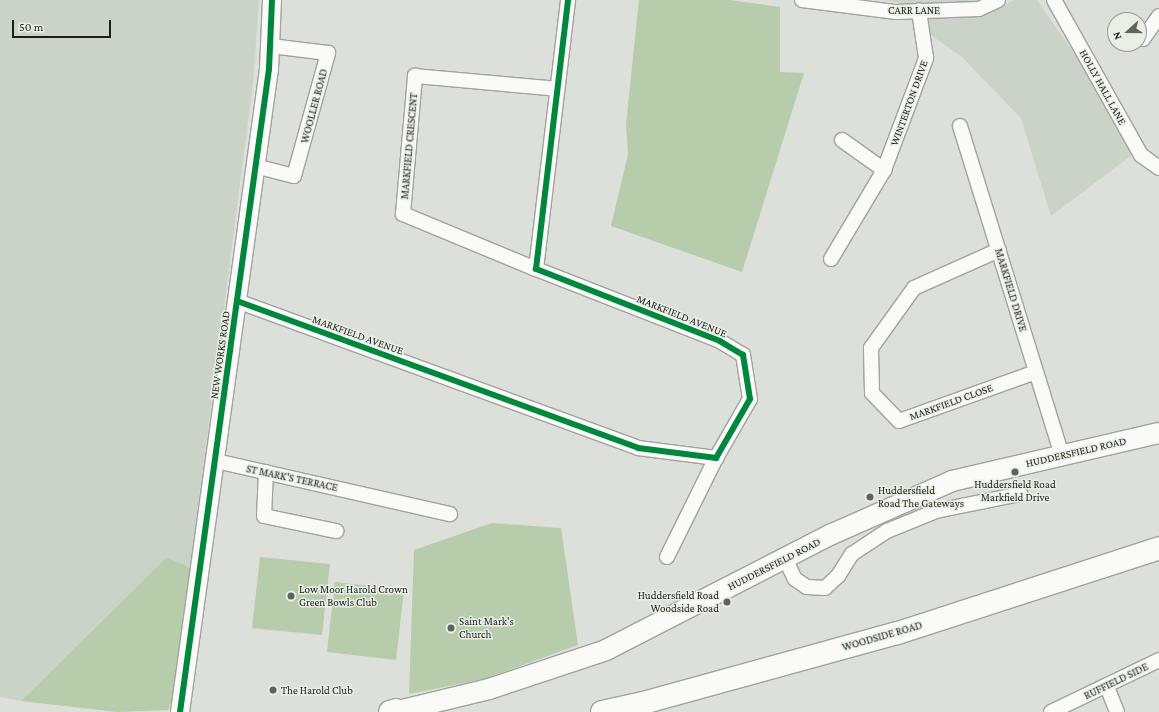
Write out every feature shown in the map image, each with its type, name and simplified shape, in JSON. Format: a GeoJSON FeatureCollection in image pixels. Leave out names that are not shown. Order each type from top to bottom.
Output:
{"type":"FeatureCollection","features":[{"type":"Feature","properties":{"kind":"main road","name":"HUDDERSFIELD ROAD"},"geometry":{"type":"LineString","coordinates":[[393,711],[489,689],[606,650],[785,558],[952,481],[1159,433]]}},
{"type":"Feature","properties":{"kind":"main road","name":"WOODSIDE ROAD"},"geometry":{"type":"LineString","coordinates":[[602,712],[644,703],[898,633],[1159,548]]}},
{"type":"Feature","properties":{"kind":"street","name":"NEW WORKS ROAD"},"geometry":{"type":"LineString","coordinates":[[180,712],[238,301],[270,46],[272,0]]}},
{"type":"Feature","properties":{"kind":"street"},"geometry":{"type":"LineString","coordinates":[[536,269],[568,0]]}},
{"type":"Feature","properties":{"kind":"street","name":"CARR LANE"},"geometry":{"type":"LineString","coordinates":[[802,0],[896,12],[980,8],[998,0]]}},
{"type":"Feature","properties":{"kind":"street","name":"HOLLY HALL LANE"},"geometry":{"type":"LineString","coordinates":[[1054,0],[1141,155],[1159,168]]}},
{"type":"Feature","properties":{"kind":"street","name":"WINTERTON DRIVE"},"geometry":{"type":"LineString","coordinates":[[831,259],[884,170],[926,58],[919,11]]}},
{"type":"Feature","properties":{"kind":"street"},"geometry":{"type":"LineString","coordinates":[[1147,33],[1159,16]]}},
{"type":"Feature","properties":{"kind":"street","name":"WOOLLER ROAD"},"geometry":{"type":"LineString","coordinates":[[255,166],[294,176],[328,53],[270,46]]}},
{"type":"Feature","properties":{"kind":"street","name":"MARKFIELD CRESCENT"},"geometry":{"type":"LineString","coordinates":[[536,269],[403,214],[416,76],[557,89]]}},
{"type":"Feature","properties":{"kind":"street","name":"MARKFIELD DRIVE"},"geometry":{"type":"LineString","coordinates":[[960,126],[1062,455]]}},
{"type":"Feature","properties":{"kind":"street"},"geometry":{"type":"LineString","coordinates":[[842,140],[884,170]]}},
{"type":"Feature","properties":{"kind":"street","name":"MARKFIELD CLOSE"},"geometry":{"type":"LineString","coordinates":[[998,250],[914,288],[871,348],[872,393],[899,421],[1036,372]]}},
{"type":"Feature","properties":{"kind":"street","name":"MARKFIELD AVENUE"},"geometry":{"type":"LineString","coordinates":[[238,301],[638,448],[716,458],[750,399],[743,355],[720,341],[536,269]]}},
{"type":"Feature","properties":{"kind":"street"},"geometry":{"type":"LineString","coordinates":[[667,558],[716,458]]}},
{"type":"Feature","properties":{"kind":"street","name":"ST MARK'S TERRACE"},"geometry":{"type":"LineString","coordinates":[[216,461],[450,514]]}},
{"type":"Feature","properties":{"kind":"street"},"geometry":{"type":"LineString","coordinates":[[266,472],[264,516],[336,531]]}},
{"type":"Feature","properties":{"kind":"street"},"geometry":{"type":"LineString","coordinates":[[785,558],[795,579],[807,587],[825,588],[838,576],[852,554],[887,531],[936,511],[1020,494]]}},
{"type":"Feature","properties":{"kind":"street","name":"RUFFIELD SIDE"},"geometry":{"type":"LineString","coordinates":[[1051,712],[1159,660]]}},
{"type":"Feature","properties":{"kind":"street"},"geometry":{"type":"LineString","coordinates":[[1107,686],[1117,712]]}},
{"type":"Feature","properties":{"kind":"shaded area"},"geometry":{"type":"Polygon","coordinates":[[[0,0],[259,0],[253,84],[190,568],[167,557],[21,701],[0,697],[0,0]]]}},
{"type":"Feature","properties":{"kind":"shaded area"},"geometry":{"type":"Polygon","coordinates":[[[883,0],[995,0],[999,8],[1014,0],[1037,0],[1140,149],[1051,216],[1021,118],[962,57],[921,28],[915,5],[883,0]]]}},
{"type":"Feature","properties":{"kind":"green space"},"geometry":{"type":"Polygon","coordinates":[[[639,0],[730,0],[780,7],[780,72],[804,73],[742,272],[611,226],[628,154],[626,124],[639,0]]]}},
{"type":"Feature","properties":{"kind":"green space"},"geometry":{"type":"Polygon","coordinates":[[[492,523],[561,528],[578,645],[484,679],[409,694],[414,550],[492,523]]]}},
{"type":"Feature","properties":{"kind":"green space"},"geometry":{"type":"Polygon","coordinates":[[[167,557],[190,568],[178,685],[168,710],[117,712],[21,701],[167,557]]]}},
{"type":"Feature","properties":{"kind":"green space","name":"Low Moor Harold Crown Green Bowls Club"},"geometry":{"type":"Polygon","coordinates":[[[260,557],[330,564],[322,635],[252,628],[260,557]]]}},
{"type":"Feature","properties":{"kind":"green space","name":"Low Moor Harold Crown Green Bowls Club"},"geometry":{"type":"Polygon","coordinates":[[[335,582],[404,590],[396,660],[327,652],[335,582]]]}},
{"type":"Feature","properties":{"kind":"cycle path"},"geometry":{"type":"LineString","coordinates":[[180,712],[269,69],[272,0]]}},
{"type":"Feature","properties":{"kind":"cycle path"},"geometry":{"type":"LineString","coordinates":[[237,301],[638,448],[716,458],[750,399],[743,355],[720,341],[536,269],[568,0]]}},
{"type":"Feature","properties":{"kind":"place","name":"Huddersfield Road Markfield Drive"},"geometry":{"type":"Point","coordinates":[1015,472]}},
{"type":"Feature","properties":{"kind":"place","name":"Huddersfield Road The Gateways"},"geometry":{"type":"Point","coordinates":[870,497]}},
{"type":"Feature","properties":{"kind":"place","name":"Low Moor Harold Crown Green Bowls Club"},"geometry":{"type":"Point","coordinates":[291,596]}},
{"type":"Feature","properties":{"kind":"place","name":"Huddersfield Road Woodside Road"},"geometry":{"type":"Point","coordinates":[727,602]}},
{"type":"Feature","properties":{"kind":"place","name":"Saint Mark's Church"},"geometry":{"type":"Point","coordinates":[451,628]}},
{"type":"Feature","properties":{"kind":"place","name":"The Harold Club"},"geometry":{"type":"Point","coordinates":[273,690]}}]}
